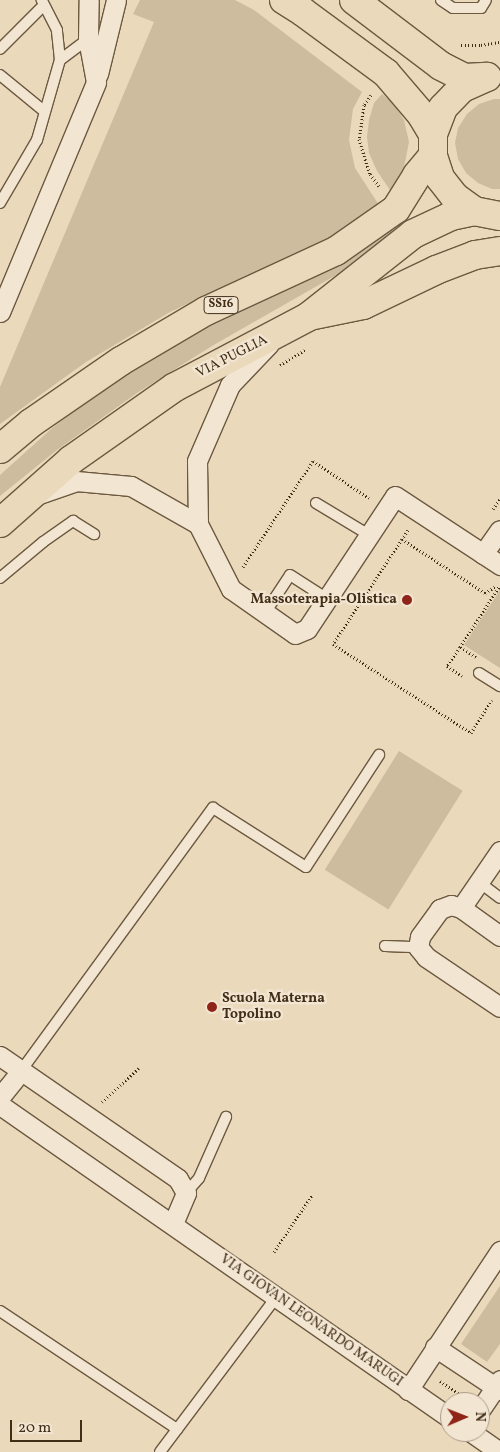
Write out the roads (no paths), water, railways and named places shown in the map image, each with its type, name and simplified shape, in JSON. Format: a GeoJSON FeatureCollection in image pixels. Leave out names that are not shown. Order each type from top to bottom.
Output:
{"type":"FeatureCollection","features":[{"type":"Feature","properties":{"kind":"main road"},"geometry":{"type":"LineString","coordinates":[[284,0],[304,12],[386,73],[421,114],[433,145],[440,178],[455,197],[487,213]]}},
{"type":"Feature","properties":{"kind":"main road"},"geometry":{"type":"LineString","coordinates":[[354,0],[441,66],[466,78],[496,74]]}},
{"type":"Feature","properties":{"kind":"main road"},"geometry":{"type":"LineString","coordinates":[[433,145],[443,108],[462,88],[496,74]]}},
{"type":"Feature","properties":{"kind":"main road","name":"SS16"},"geometry":{"type":"LineString","coordinates":[[0,449],[31,423],[120,361],[206,312],[336,251],[396,208],[433,145]]}},
{"type":"Feature","properties":{"kind":"main road","name":"VIA PUGLIA"},"geometry":{"type":"LineString","coordinates":[[0,523],[72,460],[175,387],[308,317],[413,234],[451,216],[487,213]]}},
{"type":"Feature","properties":{"kind":"main road"},"geometry":{"type":"LineString","coordinates":[[308,317],[363,305],[436,270],[475,255],[500,251]]}},
{"type":"Feature","properties":{"kind":"street"},"geometry":{"type":"LineString","coordinates":[[89,0],[88,39],[96,82]]}},
{"type":"Feature","properties":{"kind":"street"},"geometry":{"type":"LineString","coordinates":[[0,312],[96,82],[116,0]]}},
{"type":"Feature","properties":{"kind":"street"},"geometry":{"type":"LineString","coordinates":[[278,333],[230,385],[197,461],[198,524],[230,589],[295,634],[307,629],[395,496],[500,565]]}},
{"type":"Feature","properties":{"kind":"street"},"geometry":{"type":"LineString","coordinates":[[27,498],[76,481],[131,486],[198,524]]}},
{"type":"Feature","properties":{"kind":"street"},"geometry":{"type":"LineString","coordinates":[[484,554],[500,530]]}},
{"type":"Feature","properties":{"kind":"street"},"geometry":{"type":"LineString","coordinates":[[461,908],[500,851]]}},
{"type":"Feature","properties":{"kind":"street"},"geometry":{"type":"LineString","coordinates":[[500,936],[461,908],[451,906],[440,909],[420,938],[418,947],[426,957],[500,1007]]}},
{"type":"Feature","properties":{"kind":"street"},"geometry":{"type":"LineString","coordinates":[[0,1056],[178,1179],[186,1193],[182,1208],[173,1224]]}},
{"type":"Feature","properties":{"kind":"street"},"geometry":{"type":"LineString","coordinates":[[0,1097],[21,1071]]}},
{"type":"Feature","properties":{"kind":"street","name":"VIA GIOVAN LEONARDO MARUGI"},"geometry":{"type":"LineString","coordinates":[[0,1105],[277,1296],[440,1411]]}},
{"type":"Feature","properties":{"kind":"street"},"geometry":{"type":"LineString","coordinates":[[408,1390],[500,1251]]}},
{"type":"Feature","properties":{"kind":"street"},"geometry":{"type":"LineString","coordinates":[[435,1347],[498,1386],[490,1397]]}},
{"type":"Feature","properties":{"kind":"street"},"geometry":{"type":"LineString","coordinates":[[485,1442],[500,1452]]}},
{"type":"Feature","properties":{"kind":"lane"},"geometry":{"type":"LineString","coordinates":[[441,0],[453,8],[481,8],[486,0]]}},
{"type":"Feature","properties":{"kind":"lane"},"geometry":{"type":"LineString","coordinates":[[0,49],[43,3],[57,30],[60,60],[37,140],[0,203]]}},
{"type":"Feature","properties":{"kind":"lane"},"geometry":{"type":"LineString","coordinates":[[60,60],[88,39]]}},
{"type":"Feature","properties":{"kind":"lane"},"geometry":{"type":"LineString","coordinates":[[0,75],[44,111]]}},
{"type":"Feature","properties":{"kind":"lane"},"geometry":{"type":"LineString","coordinates":[[316,503],[369,535]]}},
{"type":"Feature","properties":{"kind":"lane"},"geometry":{"type":"LineString","coordinates":[[0,578],[43,542],[72,521],[94,534]]}},
{"type":"Feature","properties":{"kind":"lane"},"geometry":{"type":"LineString","coordinates":[[265,613],[290,575],[326,598]]}},
{"type":"Feature","properties":{"kind":"lane"},"geometry":{"type":"LineString","coordinates":[[479,673],[500,686]]}},
{"type":"Feature","properties":{"kind":"lane"},"geometry":{"type":"LineString","coordinates":[[21,1071],[213,808],[306,867],[378,755]]}},
{"type":"Feature","properties":{"kind":"lane"},"geometry":{"type":"LineString","coordinates":[[479,882],[500,898]]}},
{"type":"Feature","properties":{"kind":"lane"},"geometry":{"type":"LineString","coordinates":[[385,946],[418,947]]}},
{"type":"Feature","properties":{"kind":"lane"},"geometry":{"type":"LineString","coordinates":[[186,1193],[199,1178],[226,1117]]}},
{"type":"Feature","properties":{"kind":"lane"},"geometry":{"type":"LineString","coordinates":[[160,1452],[277,1296]]}},
{"type":"Feature","properties":{"kind":"lane"},"geometry":{"type":"LineString","coordinates":[[0,1311],[177,1429]]}},
{"type":"Feature","properties":{"kind":"place","name":"Massoterapia-Olistica"},"geometry":{"type":"Point","coordinates":[407,600]}},
{"type":"Feature","properties":{"kind":"place","name":"Scuola Materna Topolino"},"geometry":{"type":"Point","coordinates":[212,1007]}}]}
